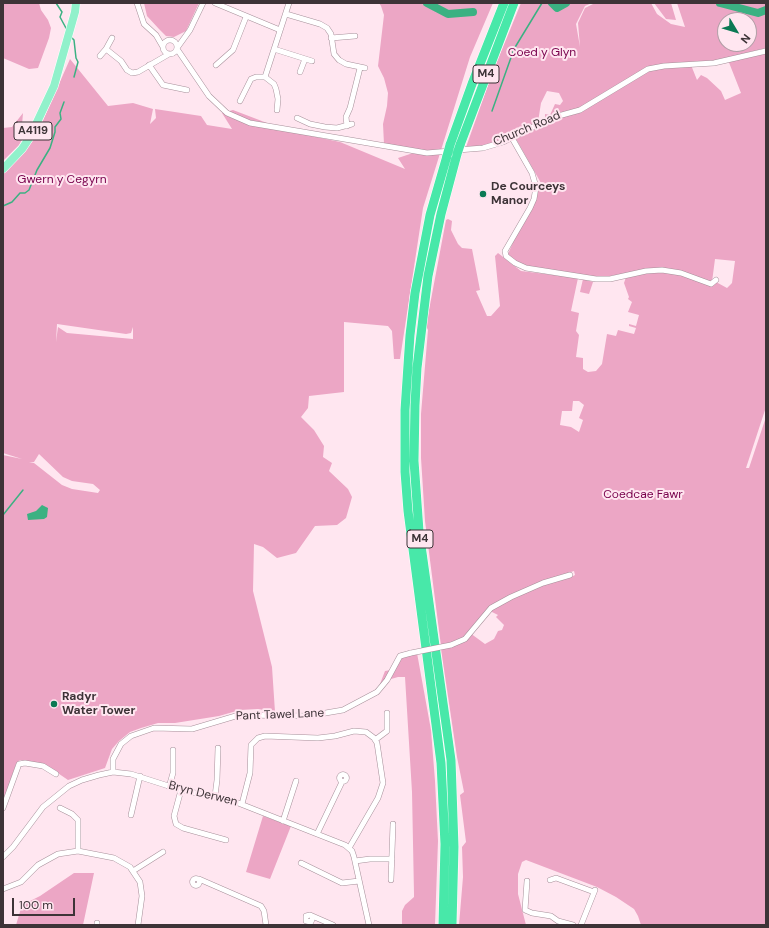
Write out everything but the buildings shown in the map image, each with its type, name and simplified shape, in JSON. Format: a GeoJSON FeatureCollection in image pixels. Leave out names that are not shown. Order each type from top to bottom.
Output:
{"type":"FeatureCollection","features":[{"type":"Feature","properties":{"kind":"highway","name":"M4"},"geometry":{"type":"LineString","coordinates":[[452,925],[454,847],[451,767],[419,531],[414,461],[417,360],[428,276],[456,148],[472,84],[504,3]]}},
{"type":"Feature","properties":{"kind":"highway","name":"M4"},"geometry":{"type":"LineString","coordinates":[[442,925],[445,844],[441,763],[408,511],[405,424],[408,357],[415,293],[429,222],[447,156],[456,148],[514,3]]}},
{"type":"Feature","properties":{"kind":"main road","name":"A4119"},"geometry":{"type":"LineString","coordinates":[[3,169],[22,149],[37,123],[57,80],[76,3]]}},
{"type":"Feature","properties":{"kind":"main road","name":"A4119"},"geometry":{"type":"LineString","coordinates":[[75,12],[82,3]]}},
{"type":"Feature","properties":{"kind":"street"},"geometry":{"type":"LineString","coordinates":[[137,3],[144,24],[156,35],[163,48],[170,54]]}},
{"type":"Feature","properties":{"kind":"street"},"geometry":{"type":"LineString","coordinates":[[106,49],[121,61],[127,70],[132,74],[138,72],[177,49],[203,3]]}},
{"type":"Feature","properties":{"kind":"street"},"geometry":{"type":"LineString","coordinates":[[215,3],[280,30]]}},
{"type":"Feature","properties":{"kind":"street"},"geometry":{"type":"LineString","coordinates":[[265,77],[289,3]]}},
{"type":"Feature","properties":{"kind":"street"},"geometry":{"type":"LineString","coordinates":[[286,14],[320,24],[327,28],[331,38],[334,54],[339,60],[363,68],[346,117],[350,125],[337,128],[325,127],[310,124],[297,118]]}},
{"type":"Feature","properties":{"kind":"street"},"geometry":{"type":"LineString","coordinates":[[216,65],[233,50],[246,17]]}},
{"type":"Feature","properties":{"kind":"street"},"geometry":{"type":"LineString","coordinates":[[156,35],[176,44],[177,49]]}},
{"type":"Feature","properties":{"kind":"street"},"geometry":{"type":"LineString","coordinates":[[331,38],[355,36]]}},
{"type":"Feature","properties":{"kind":"street"},"geometry":{"type":"LineString","coordinates":[[156,61],[165,43],[184,37]]}},
{"type":"Feature","properties":{"kind":"street"},"geometry":{"type":"LineString","coordinates":[[100,56],[112,38]]}},
{"type":"Feature","properties":{"kind":"street","name":"Church Road"},"geometry":{"type":"LineString","coordinates":[[177,49],[184,62],[209,96],[226,113],[250,123],[427,153],[474,149],[512,138],[551,118],[589,106],[621,84],[648,69],[664,66],[714,63],[766,51]]}},
{"type":"Feature","properties":{"kind":"street"},"geometry":{"type":"LineString","coordinates":[[274,49],[312,61]]}},
{"type":"Feature","properties":{"kind":"street","name":"Church Road"},"geometry":{"type":"LineString","coordinates":[[170,54],[184,62]]}},
{"type":"Feature","properties":{"kind":"street"},"geometry":{"type":"LineString","coordinates":[[218,55],[223,60]]}},
{"type":"Feature","properties":{"kind":"street"},"geometry":{"type":"LineString","coordinates":[[300,72],[305,59]]}},
{"type":"Feature","properties":{"kind":"street"},"geometry":{"type":"LineString","coordinates":[[149,65],[163,85],[187,90]]}},
{"type":"Feature","properties":{"kind":"street"},"geometry":{"type":"LineString","coordinates":[[240,101],[251,80],[256,77],[265,77],[274,84],[276,89],[278,99],[276,110]]}},
{"type":"Feature","properties":{"kind":"street"},"geometry":{"type":"LineString","coordinates":[[512,138],[532,173],[536,187],[534,199],[530,208],[505,251],[506,256],[515,263],[526,268],[596,279],[610,279],[646,271],[662,270],[681,273],[711,284],[716,280]]}},
{"type":"Feature","properties":{"kind":"street","name":"Pant Tawel Lane"},"geometry":{"type":"LineString","coordinates":[[113,772],[113,759],[121,744],[131,736],[154,728],[192,729],[239,715],[308,716],[343,710],[377,692],[387,680],[400,656],[451,646],[465,639],[491,608],[511,597],[543,583],[570,575]]}},
{"type":"Feature","properties":{"kind":"street"},"geometry":{"type":"LineString","coordinates":[[375,740],[387,732],[387,713]]}},
{"type":"Feature","properties":{"kind":"street"},"geometry":{"type":"LineString","coordinates":[[242,804],[250,774],[251,745],[258,738],[265,736],[318,738],[359,730],[368,733],[375,740],[379,753],[383,786],[378,798],[349,848],[355,861],[369,925]]}},
{"type":"Feature","properties":{"kind":"street"},"geometry":{"type":"LineString","coordinates":[[214,796],[217,780],[218,748]]}},
{"type":"Feature","properties":{"kind":"street"},"geometry":{"type":"LineString","coordinates":[[169,787],[173,773],[173,750]]}},
{"type":"Feature","properties":{"kind":"street"},"geometry":{"type":"LineString","coordinates":[[3,808],[19,764],[25,763],[43,766],[56,774]]}},
{"type":"Feature","properties":{"kind":"street","name":"Bryn Derwen"},"geometry":{"type":"LineString","coordinates":[[3,857],[13,847],[40,811],[58,794],[82,780],[113,772],[140,776],[169,787],[214,796],[242,804],[343,844],[349,848]]}},
{"type":"Feature","properties":{"kind":"street"},"geometry":{"type":"LineString","coordinates":[[131,815],[140,776]]}},
{"type":"Feature","properties":{"kind":"street"},"geometry":{"type":"LineString","coordinates":[[283,820],[296,781]]}},
{"type":"Feature","properties":{"kind":"street"},"geometry":{"type":"LineString","coordinates":[[317,834],[342,782]]}},
{"type":"Feature","properties":{"kind":"street"},"geometry":{"type":"LineString","coordinates":[[181,790],[174,816],[176,824],[183,828],[226,840]]}},
{"type":"Feature","properties":{"kind":"street"},"geometry":{"type":"LineString","coordinates":[[60,808],[72,814],[78,820],[78,851]]}},
{"type":"Feature","properties":{"kind":"street"},"geometry":{"type":"LineString","coordinates":[[391,880],[393,824]]}},
{"type":"Feature","properties":{"kind":"street"},"geometry":{"type":"LineString","coordinates":[[3,889],[21,882],[48,858],[58,854],[78,851],[118,859],[134,871],[140,882],[142,896],[138,925]]}},
{"type":"Feature","properties":{"kind":"street"},"geometry":{"type":"LineString","coordinates":[[134,871],[163,852]]}},
{"type":"Feature","properties":{"kind":"street"},"geometry":{"type":"LineString","coordinates":[[355,861],[392,859]]}},
{"type":"Feature","properties":{"kind":"street"},"geometry":{"type":"LineString","coordinates":[[301,863],[342,883],[359,881]]}},
{"type":"Feature","properties":{"kind":"street"},"geometry":{"type":"LineString","coordinates":[[550,880],[556,878],[595,891],[581,925]]}},
{"type":"Feature","properties":{"kind":"street"},"geometry":{"type":"LineString","coordinates":[[199,879],[261,906],[264,911],[266,925]]}},
{"type":"Feature","properties":{"kind":"street"},"geometry":{"type":"LineString","coordinates":[[527,881],[525,910],[542,916],[551,916],[558,921],[573,925]]}},
{"type":"Feature","properties":{"kind":"street"},"geometry":{"type":"LineString","coordinates":[[313,917],[333,925]]}},
{"type":"Feature","properties":{"kind":"green space"},"geometry":{"type":"Polygon","coordinates":[[[3,3],[39,3],[41,10],[48,20],[51,28],[38,68],[29,69],[3,58],[3,3]]]}},
{"type":"Feature","properties":{"kind":"green space"},"geometry":{"type":"Polygon","coordinates":[[[144,3],[199,3],[186,31],[174,37],[166,36],[147,16],[144,3]]]}},
{"type":"Feature","properties":{"kind":"green space","name":"Gwern y Cegyrn"},"geometry":{"type":"Polygon","coordinates":[[[379,3],[493,3],[470,57],[423,208],[400,359],[394,359],[392,331],[388,326],[344,322],[344,392],[309,396],[308,408],[301,417],[314,430],[324,446],[323,457],[332,463],[329,471],[348,489],[352,497],[346,518],[337,525],[315,526],[296,553],[277,558],[263,547],[254,544],[253,591],[272,667],[275,712],[258,709],[240,710],[219,716],[175,723],[158,723],[141,728],[130,732],[119,741],[112,749],[105,768],[68,780],[46,765],[20,760],[16,764],[3,803],[3,455],[22,459],[3,453],[3,171],[37,134],[70,59],[108,106],[133,103],[153,109],[150,124],[156,118],[155,109],[201,116],[207,125],[232,129],[222,113],[233,110],[288,131],[340,142],[405,169],[398,158],[413,153],[384,144],[383,124],[388,93],[384,78],[378,66],[384,15],[379,3]],[[57,324],[56,342],[58,327],[67,333],[133,339],[133,327],[131,333],[126,334],[57,324]],[[39,454],[34,462],[29,462],[34,463],[62,485],[72,489],[98,493],[100,490],[93,484],[72,481],[63,477],[39,454]]]}},
{"type":"Feature","properties":{"kind":"green space"},"geometry":{"type":"Polygon","coordinates":[[[521,3],[592,3],[585,6],[576,24],[580,47],[578,23],[585,8],[595,3],[651,3],[657,14],[671,24],[685,27],[677,3],[766,3],[766,48],[757,50],[757,12],[717,12],[717,52],[750,52],[730,57],[731,59],[766,51],[766,407],[746,468],[749,468],[766,417],[766,925],[641,925],[634,909],[616,897],[597,887],[526,860],[522,862],[518,874],[518,894],[526,925],[459,925],[463,877],[462,847],[466,842],[460,795],[464,792],[457,757],[441,649],[447,647],[441,646],[425,521],[421,458],[421,414],[428,330],[426,326],[446,220],[448,219],[452,221],[451,230],[458,244],[462,248],[472,249],[480,290],[476,291],[487,316],[491,316],[500,306],[495,256],[498,253],[521,271],[578,278],[571,311],[579,313],[576,331],[579,335],[576,357],[583,358],[583,369],[588,372],[596,371],[602,364],[607,334],[616,336],[618,330],[634,334],[636,328],[629,326],[629,324],[636,326],[639,315],[628,312],[632,302],[628,299],[629,297],[624,283],[626,277],[652,272],[674,273],[713,286],[716,282],[727,288],[732,283],[735,261],[715,259],[712,282],[682,271],[669,269],[646,270],[610,276],[591,276],[533,268],[520,264],[510,257],[508,254],[534,198],[536,187],[540,188],[541,183],[516,139],[555,119],[579,113],[580,110],[571,111],[548,120],[545,118],[545,114],[550,115],[555,104],[560,105],[563,101],[559,93],[547,91],[541,103],[538,122],[503,142],[483,148],[465,150],[492,74],[521,3]],[[728,60],[691,65],[697,80],[701,75],[707,78],[721,91],[725,100],[741,93],[728,60]],[[573,401],[572,411],[562,411],[560,425],[571,427],[579,432],[583,420],[579,418],[584,405],[579,401],[573,401]],[[574,571],[542,581],[544,585],[575,575],[574,571]],[[488,610],[470,633],[485,644],[494,639],[498,631],[502,630],[504,625],[496,617],[498,615],[488,610]]]}},
{"type":"Feature","properties":{"kind":"green space"},"geometry":{"type":"Polygon","coordinates":[[[654,3],[671,3],[676,20],[666,19],[654,3]]]}},
{"type":"Feature","properties":{"kind":"green space"},"geometry":{"type":"Polygon","coordinates":[[[23,113],[22,125],[30,124],[19,145],[3,161],[3,128],[12,127],[23,113]]]}},
{"type":"Feature","properties":{"kind":"green space"},"geometry":{"type":"Polygon","coordinates":[[[583,279],[593,282],[589,294],[580,292],[583,279]]]}},
{"type":"Feature","properties":{"kind":"green space"},"geometry":{"type":"Polygon","coordinates":[[[417,653],[431,730],[435,781],[438,841],[435,925],[402,925],[402,911],[405,905],[414,897],[412,792],[405,677],[391,679],[384,685],[380,684],[385,671],[391,670],[406,654],[417,653]]]}},
{"type":"Feature","properties":{"kind":"green space"},"geometry":{"type":"Polygon","coordinates":[[[263,816],[291,826],[270,879],[246,872],[263,816]]]}},
{"type":"Feature","properties":{"kind":"green space"},"geometry":{"type":"Polygon","coordinates":[[[74,873],[94,873],[83,925],[16,925],[22,905],[40,896],[74,873]]]}},
{"type":"Feature","properties":{"kind":"shaded area"},"geometry":{"type":"Polygon","coordinates":[[[42,505],[48,508],[47,517],[44,519],[28,520],[27,514],[36,511],[42,505]]]}},
{"type":"Feature","properties":{"kind":"waterway"},"geometry":{"type":"LineString","coordinates":[[56,3],[62,12],[60,17],[67,30]]}},
{"type":"Feature","properties":{"kind":"waterway"},"geometry":{"type":"LineString","coordinates":[[427,3],[448,14],[473,12]]}},
{"type":"Feature","properties":{"kind":"waterway"},"geometry":{"type":"LineString","coordinates":[[492,111],[514,49],[542,3]]}},
{"type":"Feature","properties":{"kind":"waterway"},"geometry":{"type":"LineString","coordinates":[[552,3],[557,8],[566,3]]}},
{"type":"Feature","properties":{"kind":"waterway"},"geometry":{"type":"LineString","coordinates":[[720,3],[758,13],[766,10]]}},
{"type":"Feature","properties":{"kind":"waterway"},"geometry":{"type":"LineString","coordinates":[[71,37],[74,40],[76,58],[78,62],[74,77]]}},
{"type":"Feature","properties":{"kind":"waterway"},"geometry":{"type":"LineString","coordinates":[[3,206],[12,202],[20,193],[25,193],[29,190],[37,170],[50,148],[55,127],[61,119],[60,113],[64,102]]}},
{"type":"Feature","properties":{"kind":"waterway"},"geometry":{"type":"LineString","coordinates":[[3,515],[23,490]]}},
{"type":"Feature","properties":{"kind":"place","name":"De Courceys Manor"},"geometry":{"type":"Point","coordinates":[483,194]}},
{"type":"Feature","properties":{"kind":"place","name":"Radyr Water Tower"},"geometry":{"type":"Point","coordinates":[54,704]}},
{"type":"Feature","properties":{"kind":"park label","name":"Coed y Glyn"},"geometry":{"type":"Point","coordinates":[542,53]}},
{"type":"Feature","properties":{"kind":"park label","name":"Coedcae Fawr"},"geometry":{"type":"Point","coordinates":[643,495]}}]}
